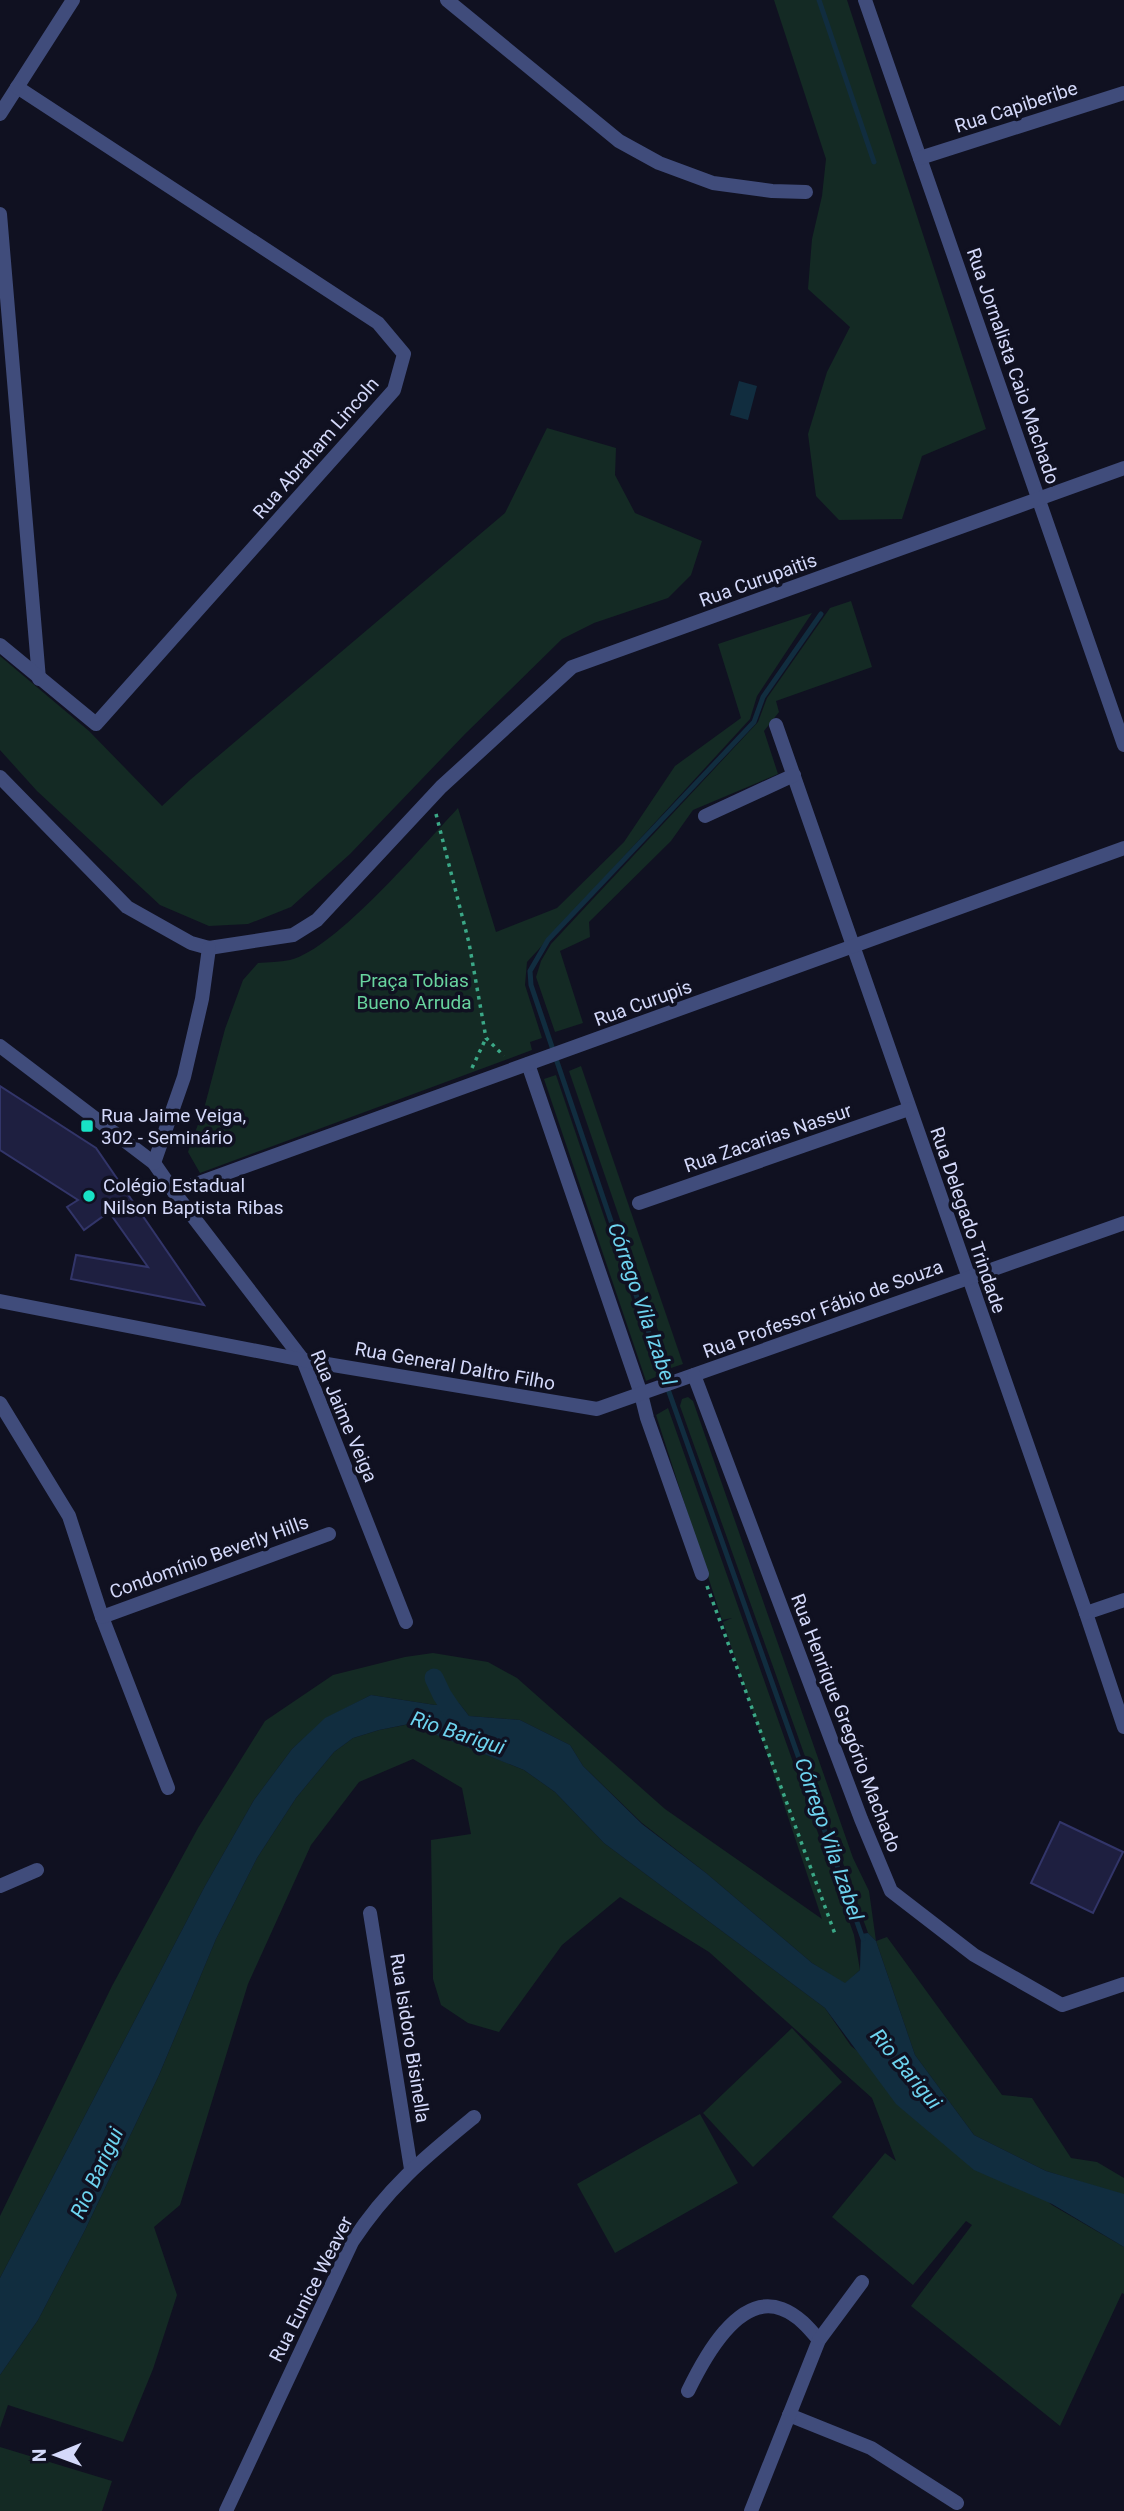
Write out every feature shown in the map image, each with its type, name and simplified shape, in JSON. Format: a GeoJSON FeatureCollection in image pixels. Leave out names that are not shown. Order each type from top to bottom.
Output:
{"type":"FeatureCollection","features":[{"type":"Feature","properties":{"kind":"street"},"geometry":{"type":"LineString","coordinates":[[0,114],[73,0]]}},
{"type":"Feature","properties":{"kind":"street"},"geometry":{"type":"LineString","coordinates":[[447,0],[619,141],[659,163],[713,183],[772,191],[806,192]]}},
{"type":"Feature","properties":{"kind":"street","name":"Rua Jornalista Caio Machado"},"geometry":{"type":"LineString","coordinates":[[865,0],[1124,745]]}},
{"type":"Feature","properties":{"kind":"street","name":"Rua Abraham Lincoln"},"geometry":{"type":"LineString","coordinates":[[17,87],[378,323],[404,354],[394,390],[96,724],[39,679]]}},
{"type":"Feature","properties":{"kind":"street","name":"Rua Capiberibe"},"geometry":{"type":"LineString","coordinates":[[920,158],[1124,93]]}},
{"type":"Feature","properties":{"kind":"street"},"geometry":{"type":"LineString","coordinates":[[0,214],[39,679]]}},
{"type":"Feature","properties":{"kind":"street","name":"Rua Curupaitis"},"geometry":{"type":"LineString","coordinates":[[209,948],[293,935],[317,920],[436,792],[572,667],[1124,468]]}},
{"type":"Feature","properties":{"kind":"street"},"geometry":{"type":"LineString","coordinates":[[0,645],[39,679]]}},
{"type":"Feature","properties":{"kind":"street","name":"Rua Delegado Trindade"},"geometry":{"type":"LineString","coordinates":[[776,725],[1124,1727]]}},
{"type":"Feature","properties":{"kind":"street"},"geometry":{"type":"LineString","coordinates":[[705,816],[794,775]]}},
{"type":"Feature","properties":{"kind":"street"},"geometry":{"type":"LineString","coordinates":[[0,777],[127,907],[191,943],[209,948],[202,999],[184,1077],[154,1163]]}},
{"type":"Feature","properties":{"kind":"street","name":"Rua Curupis"},"geometry":{"type":"LineString","coordinates":[[174,1192],[1124,848]]}},
{"type":"Feature","properties":{"kind":"street","name":"Rua Jaime Veiga"},"geometry":{"type":"LineString","coordinates":[[0,1046],[154,1163],[303,1360],[406,1622]]}},
{"type":"Feature","properties":{"kind":"street"},"geometry":{"type":"LineString","coordinates":[[533,1063],[646,1392],[647,1418],[702,1574]]}},
{"type":"Feature","properties":{"kind":"street","name":"Rua Zacarias Nassur"},"geometry":{"type":"LineString","coordinates":[[639,1203],[909,1109]]}},
{"type":"Feature","properties":{"kind":"street","name":"Rua Professor Fábio de Souza"},"geometry":{"type":"LineString","coordinates":[[694,1375],[1124,1223]]}},
{"type":"Feature","properties":{"kind":"street","name":"Rua General Daltro Filho"},"geometry":{"type":"LineString","coordinates":[[0,1301],[303,1360],[597,1409],[694,1375]]}},
{"type":"Feature","properties":{"kind":"street","name":"Rua Henrique Gregório Machado"},"geometry":{"type":"LineString","coordinates":[[694,1375],[861,1819],[891,1891],[974,1955],[1062,2005],[1124,1984]]}},
{"type":"Feature","properties":{"kind":"street","name":"Condomínio Beverly Hills"},"geometry":{"type":"LineString","coordinates":[[0,1403],[69,1516],[102,1617],[168,1788]]}},
{"type":"Feature","properties":{"kind":"street","name":"Condomínio Beverly Hills"},"geometry":{"type":"LineString","coordinates":[[102,1617],[329,1534]]}},
{"type":"Feature","properties":{"kind":"street"},"geometry":{"type":"LineString","coordinates":[[1086,1613],[1124,1600]]}},
{"type":"Feature","properties":{"kind":"street"},"geometry":{"type":"LineString","coordinates":[[0,1886],[37,1870]]}},
{"type":"Feature","properties":{"kind":"street","name":"Rua Isidoro Bisinella"},"geometry":{"type":"LineString","coordinates":[[370,1913],[411,2169]]}},
{"type":"Feature","properties":{"kind":"street","name":"Rua Eunice Weaver"},"geometry":{"type":"LineString","coordinates":[[226,2511],[352,2242],[382,2199],[411,2169],[474,2117]]}},
{"type":"Feature","properties":{"kind":"street"},"geometry":{"type":"LineString","coordinates":[[751,2511],[819,2340],[862,2282]]}},
{"type":"Feature","properties":{"kind":"street"},"geometry":{"type":"LineString","coordinates":[[688,2391],[712,2344],[751,2310],[766,2306],[780,2308],[793,2314],[819,2340]]}},
{"type":"Feature","properties":{"kind":"street"},"geometry":{"type":"LineString","coordinates":[[789,2415],[871,2448],[957,2503]]}},
{"type":"Feature","properties":{"kind":"path"},"geometry":{"type":"LineString","coordinates":[[436,792],[469,943],[486,1038],[510,1060],[533,1063]]}},
{"type":"Feature","properties":{"kind":"path"},"geometry":{"type":"LineString","coordinates":[[702,1574],[835,1934]]}},
{"type":"Feature","properties":{"kind":"green space"},"geometry":{"type":"Polygon","coordinates":[[[774,0],[847,0],[986,429],[922,456],[902,519],[839,520],[816,496],[808,434],[827,372],[850,327],[808,289],[812,239],[822,196],[826,159],[774,0]]]}},
{"type":"Feature","properties":{"kind":"green space"},"geometry":{"type":"Polygon","coordinates":[[[547,428],[616,448],[615,475],[635,513],[702,541],[691,575],[668,598],[594,623],[562,639],[465,734],[350,854],[291,907],[248,924],[209,926],[160,905],[37,791],[0,750],[0,656],[89,731],[162,806],[505,513],[547,428]]]}},
{"type":"Feature","properties":{"kind":"green space"},"geometry":{"type":"Polygon","coordinates":[[[851,601],[872,667],[776,701],[779,712],[764,731],[778,774],[693,810],[671,841],[589,922],[590,937],[560,951],[583,1023],[555,1032],[536,977],[551,944],[758,722],[767,698],[830,608],[851,601]]]}},
{"type":"Feature","properties":{"kind":"green space","name":"Praça Tobias Bueno Arruda"},"geometry":{"type":"Polygon","coordinates":[[[812,613],[757,696],[750,719],[527,962],[525,985],[542,1038],[530,1042],[532,1050],[200,1173],[188,1152],[205,1105],[225,1029],[243,980],[258,963],[290,960],[309,952],[331,937],[378,894],[458,808],[496,932],[557,908],[624,842],[675,766],[741,718],[718,644],[812,613]]]}},
{"type":"Feature","properties":{"kind":"green space"},"geometry":{"type":"Polygon","coordinates":[[[581,1066],[683,1364],[671,1368],[569,1071],[581,1066]]]}},
{"type":"Feature","properties":{"kind":"green space"},"geometry":{"type":"Polygon","coordinates":[[[556,1075],[658,1376],[646,1381],[544,1079],[556,1075]]]}},
{"type":"Feature","properties":{"kind":"green space"},"geometry":{"type":"Polygon","coordinates":[[[688,1397],[693,1401],[853,1858],[869,1891],[876,1941],[868,1933],[680,1406],[682,1399],[688,1397]]]}},
{"type":"Feature","properties":{"kind":"green space"},"geometry":{"type":"Polygon","coordinates":[[[668,1408],[854,1935],[860,1970],[845,1984],[812,1963],[642,1823],[583,1766],[570,1745],[520,1720],[469,1716],[459,1703],[435,1705],[371,1695],[325,1719],[292,1749],[254,1800],[205,1886],[0,2278],[0,2216],[112,1986],[198,1828],[265,1721],[333,1675],[405,1657],[433,1653],[488,1662],[517,1678],[665,1809],[822,1919],[723,1622],[732,1618],[722,1620],[656,1415],[668,1408]]]}},
{"type":"Feature","properties":{"kind":"green space"},"geometry":{"type":"Polygon","coordinates":[[[410,1724],[524,1770],[555,1792],[604,1843],[825,2008],[851,2046],[1052,2205],[1124,2247],[1124,2294],[1122,2293],[1060,2426],[911,2306],[972,2225],[966,2221],[913,2285],[832,2217],[885,2153],[896,2161],[872,2098],[709,1952],[620,1897],[562,1945],[499,2032],[468,2023],[441,2005],[433,1979],[431,1840],[471,1834],[462,1788],[413,1759],[359,1782],[311,1845],[248,1984],[180,2205],[154,2227],[177,2295],[153,2369],[123,2442],[8,2405],[0,2428],[0,2375],[38,2320],[85,2230],[159,2075],[216,1939],[257,1858],[296,1798],[334,1752],[353,1738],[410,1724]]]}},
{"type":"Feature","properties":{"kind":"green space"},"geometry":{"type":"Polygon","coordinates":[[[887,1937],[1002,2095],[1032,2098],[1071,2158],[1097,2162],[1124,2178],[1124,2195],[1046,2171],[974,2135],[915,2055],[876,1941],[887,1937]]]}},
{"type":"Feature","properties":{"kind":"green space"},"geometry":{"type":"Polygon","coordinates":[[[792,2028],[842,2082],[753,2167],[703,2113],[792,2028]]]}},
{"type":"Feature","properties":{"kind":"green space"},"geometry":{"type":"Polygon","coordinates":[[[700,2114],[738,2183],[615,2253],[577,2184],[700,2114]]]}},
{"type":"Feature","properties":{"kind":"green space"},"geometry":{"type":"Polygon","coordinates":[[[0,2447],[112,2481],[102,2511],[0,2511],[0,2447]]]}},
{"type":"Feature","properties":{"kind":"water"},"geometry":{"type":"Polygon","coordinates":[[[739,381],[757,386],[748,420],[730,415],[739,381]]]}},
{"type":"Feature","properties":{"kind":"water","name":"Rio Barigui"},"geometry":{"type":"Polygon","coordinates":[[[371,1695],[435,1705],[459,1703],[469,1716],[520,1720],[570,1745],[583,1766],[642,1824],[706,1873],[812,1963],[845,1983],[860,1970],[861,1934],[868,1933],[876,1941],[915,2055],[974,2135],[1046,2171],[1124,2194],[1124,2247],[1052,2204],[974,2170],[896,2104],[825,2008],[604,1843],[555,1792],[524,1770],[409,1724],[353,1738],[334,1752],[296,1798],[257,1858],[216,1939],[159,2075],[85,2230],[38,2320],[0,2375],[0,2278],[205,1886],[254,1800],[292,1749],[325,1718],[371,1695]]]}},
{"type":"Feature","properties":{"kind":"building"},"geometry":{"type":"Polygon","coordinates":[[[0,1086],[96,1148],[204,1305],[71,1279],[76,1255],[148,1267],[109,1212],[84,1230],[67,1207],[78,1200],[0,1150],[0,1086]]]}},
{"type":"Feature","properties":{"kind":"building"},"geometry":{"type":"Polygon","coordinates":[[[1060,1822],[1123,1852],[1093,1913],[1031,1883],[1060,1822]]]}},
{"type":"Feature","properties":{"kind":"waterway","name":"Córrego Vila Izabel"},"geometry":{"type":"LineString","coordinates":[[819,0],[874,162]]}},
{"type":"Feature","properties":{"kind":"waterway","name":"Córrego Vila Izabel"},"geometry":{"type":"LineString","coordinates":[[821,614],[763,697],[754,722],[548,940],[530,971],[531,985],[669,1392],[863,1939]]}},
{"type":"Feature","properties":{"kind":"waterway","name":"Rio Barigui"},"geometry":{"type":"LineString","coordinates":[[434,1678],[462,1725]]}},
{"type":"Feature","properties":{"kind":"place","name":"Rua Jaime Veiga, 302 - Seminário"},"geometry":{"type":"Point","coordinates":[87,1126]}},
{"type":"Feature","properties":{"kind":"place","name":"Colégio Estadual Nilson Baptista Ribas"},"geometry":{"type":"Point","coordinates":[89,1196]}}]}
